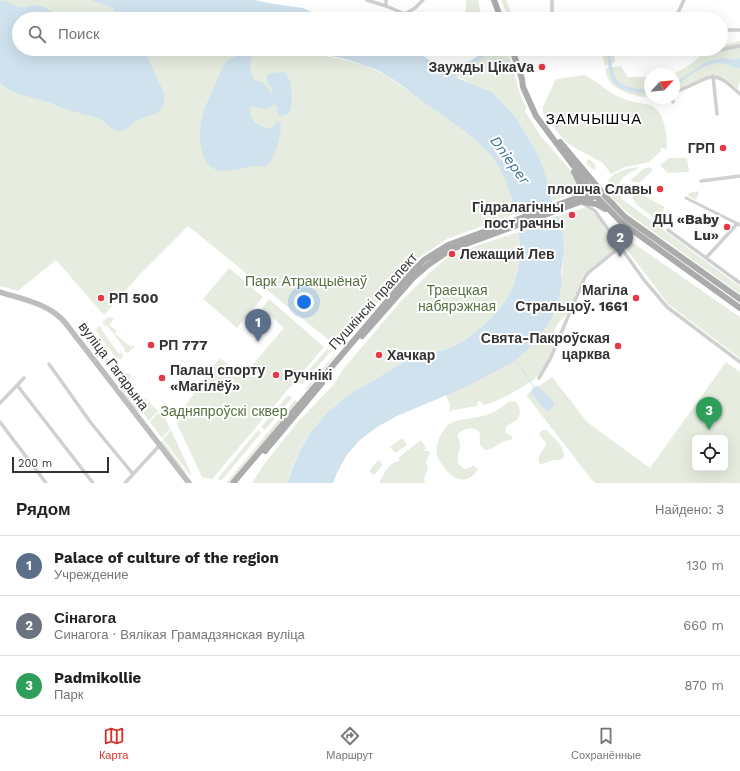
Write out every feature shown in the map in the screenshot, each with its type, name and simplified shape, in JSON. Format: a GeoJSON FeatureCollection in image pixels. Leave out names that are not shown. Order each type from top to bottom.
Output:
{"type":"FeatureCollection","features":[{"type":"Feature","properties":{"kind":"main road"},"geometry":{"type":"LineString","coordinates":[[494,0],[498,12]]}},
{"type":"Feature","properties":{"kind":"main road"},"geometry":{"type":"LineString","coordinates":[[515,56],[523,87],[536,116],[594,194],[621,222],[740,308]]}},
{"type":"Feature","properties":{"kind":"main road"},"geometry":{"type":"LineString","coordinates":[[522,79],[527,86],[539,115],[600,190],[625,217],[740,300]]}},
{"type":"Feature","properties":{"kind":"main road"},"geometry":{"type":"LineString","coordinates":[[560,149],[579,181],[580,199],[609,210]]}},
{"type":"Feature","properties":{"kind":"main road","name":"Пушкінскі праспект"},"geometry":{"type":"LineString","coordinates":[[233,483],[412,272],[424,260],[449,247],[594,194],[600,190]]}},
{"type":"Feature","properties":{"kind":"main road","name":"Пушкінскі праспект"},"geometry":{"type":"LineString","coordinates":[[238,483],[343,358],[413,278],[449,247]]}},
{"type":"Feature","properties":{"kind":"main road","name":"вуліца Гагарына"},"geometry":{"type":"LineString","coordinates":[[0,292],[37,304],[56,314],[81,341],[159,446],[189,483]]}},
{"type":"Feature","properties":{"kind":"street"},"geometry":{"type":"LineString","coordinates":[[367,0],[400,12]]}},
{"type":"Feature","properties":{"kind":"street"},"geometry":{"type":"LineString","coordinates":[[386,0],[386,6]]}},
{"type":"Feature","properties":{"kind":"street"},"geometry":{"type":"LineString","coordinates":[[408,12],[424,0]]}},
{"type":"Feature","properties":{"kind":"street"},"geometry":{"type":"LineString","coordinates":[[552,0],[552,12]]}},
{"type":"Feature","properties":{"kind":"street"},"geometry":{"type":"LineString","coordinates":[[678,12],[684,0]]}},
{"type":"Feature","properties":{"kind":"street"},"geometry":{"type":"LineString","coordinates":[[728,30],[739,30]]}},
{"type":"Feature","properties":{"kind":"street"},"geometry":{"type":"LineString","coordinates":[[728,49],[740,46]]}},
{"type":"Feature","properties":{"kind":"street"},"geometry":{"type":"LineString","coordinates":[[713,76],[717,114]]}},
{"type":"Feature","properties":{"kind":"street"},"geometry":{"type":"LineString","coordinates":[[680,90],[713,76],[722,79],[740,94]]}},
{"type":"Feature","properties":{"kind":"street"},"geometry":{"type":"LineString","coordinates":[[701,181],[740,176]]}},
{"type":"Feature","properties":{"kind":"street"},"geometry":{"type":"LineString","coordinates":[[686,198],[739,224],[706,258]]}},
{"type":"Feature","properties":{"kind":"street"},"geometry":{"type":"LineString","coordinates":[[580,199],[595,211],[644,280],[667,307],[740,362]]}},
{"type":"Feature","properties":{"kind":"street"},"geometry":{"type":"LineString","coordinates":[[595,211],[597,208],[601,207]]}},
{"type":"Feature","properties":{"kind":"street"},"geometry":{"type":"LineString","coordinates":[[668,230],[740,283]]}},
{"type":"Feature","properties":{"kind":"street"},"geometry":{"type":"LineString","coordinates":[[539,378],[550,359],[585,277],[620,247]]}},
{"type":"Feature","properties":{"kind":"street"},"geometry":{"type":"LineString","coordinates":[[49,364],[91,423],[133,474]]}},
{"type":"Feature","properties":{"kind":"street"},"geometry":{"type":"LineString","coordinates":[[0,403],[24,378]]}},
{"type":"Feature","properties":{"kind":"street"},"geometry":{"type":"LineString","coordinates":[[17,385],[93,483]]}},
{"type":"Feature","properties":{"kind":"street"},"geometry":{"type":"LineString","coordinates":[[0,422],[46,483]]}},
{"type":"Feature","properties":{"kind":"street"},"geometry":{"type":"LineString","coordinates":[[125,483],[159,446]]}},
{"type":"Feature","properties":{"kind":"green space","name":"Парк Атракцыёнаў"},"geometry":{"type":"Polygon","coordinates":[[[0,0],[90,0],[113,8],[136,12],[12,12],[12,56],[324,56],[365,65],[387,76],[455,123],[485,148],[504,174],[515,214],[447,239],[420,257],[408,267],[374,307],[336,346],[188,226],[142,272],[104,315],[56,260],[18,291],[0,286],[0,0]]]}},
{"type":"Feature","properties":{"kind":"green space"},"geometry":{"type":"Polygon","coordinates":[[[466,0],[478,0],[481,12],[465,12],[466,0]]]}},
{"type":"Feature","properties":{"kind":"green space"},"geometry":{"type":"Polygon","coordinates":[[[501,0],[506,0],[511,12],[506,12],[501,0]]]}},
{"type":"Feature","properties":{"kind":"green space"},"geometry":{"type":"Polygon","coordinates":[[[740,41],[740,81],[738,89],[725,78],[714,75],[680,89],[680,71],[701,56],[728,56],[728,44],[740,41]]]}},
{"type":"Feature","properties":{"kind":"green space"},"geometry":{"type":"Polygon","coordinates":[[[485,56],[509,56],[521,97],[526,107],[525,111],[540,135],[578,179],[577,192],[552,201],[543,166],[536,151],[516,118],[499,100],[484,88],[476,86],[461,78],[454,77],[461,68],[476,63],[485,56]]]}},
{"type":"Feature","properties":{"kind":"green space"},"geometry":{"type":"Polygon","coordinates":[[[602,56],[614,56],[615,62],[605,66],[602,56]]]}},
{"type":"Feature","properties":{"kind":"green space"},"geometry":{"type":"Polygon","coordinates":[[[621,66],[628,77],[644,77],[644,97],[621,90],[615,86],[607,75],[606,68],[621,66]]]}},
{"type":"Feature","properties":{"kind":"green space"},"geometry":{"type":"Polygon","coordinates":[[[585,75],[619,97],[636,103],[648,104],[655,108],[659,112],[664,124],[667,149],[661,148],[661,151],[649,162],[625,167],[611,174],[603,163],[565,141],[544,116],[543,107],[556,79],[585,75]]]}},
{"type":"Feature","properties":{"kind":"green space"},"geometry":{"type":"Polygon","coordinates":[[[669,158],[687,159],[689,172],[668,173],[660,165],[669,158]]]}},
{"type":"Feature","properties":{"kind":"green space"},"geometry":{"type":"Polygon","coordinates":[[[589,159],[595,164],[596,170],[592,169],[586,162],[589,159]]]}},
{"type":"Feature","properties":{"kind":"green space"},"geometry":{"type":"Polygon","coordinates":[[[638,167],[638,169],[624,176],[619,184],[622,199],[740,287],[740,294],[633,217],[606,192],[605,189],[609,179],[617,173],[638,167]]]}},
{"type":"Feature","properties":{"kind":"green space"},"geometry":{"type":"Polygon","coordinates":[[[650,167],[653,170],[639,183],[630,181],[643,169],[650,167]]]}},
{"type":"Feature","properties":{"kind":"green space"},"geometry":{"type":"Polygon","coordinates":[[[697,191],[699,193],[696,200],[688,196],[689,193],[697,191]]]}},
{"type":"Feature","properties":{"kind":"green space"},"geometry":{"type":"Polygon","coordinates":[[[640,194],[665,207],[660,215],[653,217],[636,204],[632,197],[640,194]]]}},
{"type":"Feature","properties":{"kind":"green space"},"geometry":{"type":"Polygon","coordinates":[[[584,208],[594,213],[598,218],[615,249],[583,276],[568,313],[557,324],[553,336],[554,345],[546,364],[535,379],[507,396],[491,403],[483,405],[480,401],[477,402],[478,405],[476,406],[449,411],[450,405],[446,395],[466,387],[514,362],[534,344],[552,318],[557,308],[560,292],[564,252],[562,227],[558,216],[584,208]]]}},
{"type":"Feature","properties":{"kind":"green space","name":"Траецкая набярэжная"},"geometry":{"type":"Polygon","coordinates":[[[518,232],[520,256],[516,280],[512,290],[499,310],[482,328],[463,342],[453,347],[416,356],[407,360],[341,401],[323,418],[307,437],[291,471],[288,483],[252,483],[265,463],[297,423],[335,383],[343,369],[402,300],[429,273],[452,254],[518,232]]]}},
{"type":"Feature","properties":{"kind":"green space"},"geometry":{"type":"Polygon","coordinates":[[[629,240],[740,317],[740,358],[668,304],[624,246],[629,240]]]}},
{"type":"Feature","properties":{"kind":"green space"},"geometry":{"type":"Polygon","coordinates":[[[229,268],[263,297],[237,328],[203,299],[229,268]]]}},
{"type":"Feature","properties":{"kind":"green space","name":"Задняпроўскі сквер"},"geometry":{"type":"Polygon","coordinates":[[[269,299],[324,347],[212,479],[202,477],[177,424],[182,410],[220,358],[243,376],[284,328],[262,308],[269,299]]]}},
{"type":"Feature","properties":{"kind":"green space"},"geometry":{"type":"Polygon","coordinates":[[[108,317],[114,319],[109,325],[117,331],[115,334],[131,347],[133,345],[134,347],[128,353],[124,351],[125,349],[107,325],[105,326],[103,324],[108,317]]]}},
{"type":"Feature","properties":{"kind":"green space"},"geometry":{"type":"Polygon","coordinates":[[[99,326],[102,328],[101,329],[119,354],[122,352],[122,358],[116,358],[97,332],[96,330],[99,326]]]}},
{"type":"Feature","properties":{"kind":"green space"},"geometry":{"type":"Polygon","coordinates":[[[90,341],[98,344],[108,357],[101,356],[90,341]]]}},
{"type":"Feature","properties":{"kind":"green space"},"geometry":{"type":"Polygon","coordinates":[[[327,349],[330,352],[302,385],[298,382],[327,349]]]}},
{"type":"Feature","properties":{"kind":"green space"},"geometry":{"type":"Polygon","coordinates":[[[335,354],[335,356],[307,390],[305,389],[335,354]]]}},
{"type":"Feature","properties":{"kind":"green space"},"geometry":{"type":"Polygon","coordinates":[[[103,358],[110,359],[120,371],[130,374],[131,378],[129,381],[119,380],[103,358]]]}},
{"type":"Feature","properties":{"kind":"green space"},"geometry":{"type":"Polygon","coordinates":[[[726,362],[740,372],[740,483],[596,483],[592,480],[526,395],[552,377],[587,422],[650,468],[726,362]]]}},
{"type":"Feature","properties":{"kind":"green space"},"geometry":{"type":"Polygon","coordinates":[[[119,382],[140,410],[138,412],[128,400],[118,383],[119,382]]]}},
{"type":"Feature","properties":{"kind":"green space"},"geometry":{"type":"Polygon","coordinates":[[[136,393],[147,400],[140,409],[132,397],[136,393]]]}},
{"type":"Feature","properties":{"kind":"green space"},"geometry":{"type":"Polygon","coordinates":[[[288,395],[292,398],[265,430],[261,427],[288,395]]]}},
{"type":"Feature","properties":{"kind":"green space"},"geometry":{"type":"Polygon","coordinates":[[[295,400],[298,402],[229,483],[226,483],[295,400]]]}},
{"type":"Feature","properties":{"kind":"green space"},"geometry":{"type":"Polygon","coordinates":[[[510,401],[516,402],[520,413],[517,420],[506,427],[505,432],[513,437],[511,440],[507,440],[489,450],[485,450],[480,445],[479,432],[468,428],[458,434],[460,446],[458,463],[464,469],[474,466],[478,469],[471,477],[463,480],[450,474],[439,460],[437,451],[438,440],[445,428],[449,424],[459,420],[481,417],[489,414],[510,401]]]}},
{"type":"Feature","properties":{"kind":"green space"},"geometry":{"type":"Polygon","coordinates":[[[149,402],[158,411],[149,421],[142,411],[149,402]]]}},
{"type":"Feature","properties":{"kind":"green space"},"geometry":{"type":"Polygon","coordinates":[[[159,412],[166,420],[170,429],[162,438],[150,422],[159,412]]]}},
{"type":"Feature","properties":{"kind":"green space"},"geometry":{"type":"Polygon","coordinates":[[[171,430],[191,473],[190,475],[163,439],[171,430]]]}},
{"type":"Feature","properties":{"kind":"green space"},"geometry":{"type":"Polygon","coordinates":[[[258,430],[261,433],[221,481],[218,478],[258,430]]]}},
{"type":"Feature","properties":{"kind":"green space"},"geometry":{"type":"Polygon","coordinates":[[[543,430],[546,430],[560,444],[564,452],[563,459],[552,460],[540,464],[539,456],[546,443],[539,434],[543,430]]]}},
{"type":"Feature","properties":{"kind":"green space"},"geometry":{"type":"Polygon","coordinates":[[[402,438],[407,445],[395,453],[390,447],[402,438]]]}},
{"type":"Feature","properties":{"kind":"green space"},"geometry":{"type":"Polygon","coordinates":[[[162,440],[186,472],[174,461],[160,442],[162,440]]]}},
{"type":"Feature","properties":{"kind":"green space"},"geometry":{"type":"Polygon","coordinates":[[[421,440],[427,449],[423,451],[428,451],[430,453],[426,462],[428,468],[424,479],[425,483],[379,483],[390,466],[393,463],[400,461],[398,458],[421,440]]]}},
{"type":"Feature","properties":{"kind":"green space"},"geometry":{"type":"Polygon","coordinates":[[[378,460],[383,465],[374,475],[369,471],[378,460]]]}},
{"type":"Feature","properties":{"kind":"water"},"geometry":{"type":"Polygon","coordinates":[[[90,0],[254,0],[303,8],[312,12],[116,12],[113,8],[90,0]]]}},
{"type":"Feature","properties":{"kind":"water"},"geometry":{"type":"Polygon","coordinates":[[[0,1],[5,1],[21,7],[40,6],[52,12],[12,12],[12,56],[147,56],[163,91],[164,99],[161,110],[151,116],[134,122],[126,130],[119,131],[113,129],[98,118],[21,95],[0,83],[0,1]]]}},
{"type":"Feature","properties":{"kind":"water"},"geometry":{"type":"Polygon","coordinates":[[[236,56],[252,56],[250,67],[254,80],[264,83],[271,93],[273,91],[267,81],[267,75],[276,72],[286,73],[290,82],[292,100],[288,114],[282,116],[278,115],[275,104],[266,109],[252,106],[250,107],[250,116],[252,120],[259,125],[271,129],[277,122],[281,124],[277,148],[271,160],[264,167],[255,166],[224,171],[218,170],[207,163],[204,157],[200,142],[201,122],[223,66],[236,56]]]}},
{"type":"Feature","properties":{"kind":"water","name":"Dnieper"},"geometry":{"type":"Polygon","coordinates":[[[331,56],[423,56],[444,69],[456,64],[470,61],[478,56],[485,56],[476,63],[461,68],[455,77],[492,92],[516,118],[536,151],[543,166],[552,201],[560,221],[563,234],[564,252],[561,272],[562,282],[557,308],[552,318],[534,344],[514,362],[466,387],[397,416],[377,427],[360,440],[346,456],[333,483],[288,483],[301,448],[314,428],[331,409],[354,392],[398,365],[417,356],[447,349],[456,345],[483,326],[503,304],[510,292],[515,280],[520,254],[517,224],[513,203],[507,184],[498,166],[485,149],[471,136],[396,81],[372,68],[331,56]]]}},
{"type":"Feature","properties":{"kind":"water"},"geometry":{"type":"Polygon","coordinates":[[[607,56],[610,56],[615,76],[622,85],[644,90],[644,92],[620,88],[612,80],[607,56]]]}},
{"type":"Feature","properties":{"kind":"water"},"geometry":{"type":"Polygon","coordinates":[[[724,58],[733,60],[740,58],[740,68],[722,63],[713,63],[701,68],[680,83],[680,79],[708,61],[724,58]]]}},
{"type":"Feature","properties":{"kind":"water"},"geometry":{"type":"Polygon","coordinates":[[[275,369],[279,374],[281,372],[284,374],[281,381],[271,376],[275,369]]]}},
{"type":"Feature","properties":{"kind":"water"},"geometry":{"type":"Polygon","coordinates":[[[538,386],[554,402],[554,405],[549,411],[544,409],[531,392],[531,390],[538,386]]]}},
{"type":"Feature","properties":{"kind":"pier"},"geometry":{"type":"Polygon","coordinates":[[[554,201],[560,215],[516,231],[513,216],[554,201]]]}},
{"type":"Feature","properties":{"kind":"waterway"},"geometry":{"type":"LineString","coordinates":[[516,360],[534,387]]}},
{"type":"Feature","properties":{"kind":"place","name":"Заужды ЦікаVа"},"geometry":{"type":"Point","coordinates":[542,67]}},
{"type":"Feature","properties":{"kind":"place","name":"ГРП"},"geometry":{"type":"Point","coordinates":[723,148]}},
{"type":"Feature","properties":{"kind":"place","name":"плошча Славы"},"geometry":{"type":"Point","coordinates":[660,189]}},
{"type":"Feature","properties":{"kind":"place","name":"Гідралагічны пост рачны"},"geometry":{"type":"Point","coordinates":[572,215]}},
{"type":"Feature","properties":{"kind":"place","name":"ДЦ «Baby Lu»"},"geometry":{"type":"Point","coordinates":[727,227]}},
{"type":"Feature","properties":{"kind":"place","name":"Лежащий Лев"},"geometry":{"type":"Point","coordinates":[452,254]}},
{"type":"Feature","properties":{"kind":"place","name":"Сінагога"},"geometry":{"type":"Point","coordinates":[620,257]}},
{"type":"Feature","properties":{"kind":"place","name":"РП 500"},"geometry":{"type":"Point","coordinates":[101,298]}},
{"type":"Feature","properties":{"kind":"place","name":"Магіла Стральцоў. 1661"},"geometry":{"type":"Point","coordinates":[636,298]}},
{"type":"Feature","properties":{"kind":"place","name":"Palace of culture of the region"},"geometry":{"type":"Point","coordinates":[258,342]}},
{"type":"Feature","properties":{"kind":"place","name":"РП 777"},"geometry":{"type":"Point","coordinates":[151,345]}},
{"type":"Feature","properties":{"kind":"place","name":"Свята-Пакроўская царква"},"geometry":{"type":"Point","coordinates":[618,346]}},
{"type":"Feature","properties":{"kind":"place","name":"Хачкар"},"geometry":{"type":"Point","coordinates":[379,355]}},
{"type":"Feature","properties":{"kind":"place","name":"Ручнікі"},"geometry":{"type":"Point","coordinates":[276,375]}},
{"type":"Feature","properties":{"kind":"place","name":"Палац спорту «Магілёў»"},"geometry":{"type":"Point","coordinates":[162,378]}},
{"type":"Feature","properties":{"kind":"place","name":"Padmikollie"},"geometry":{"type":"Point","coordinates":[709,430]}},
{"type":"Feature","properties":{"kind":"district","name":"ЗАМЧЫШЧА"},"geometry":{"type":"Point","coordinates":[594,119]}}]}
